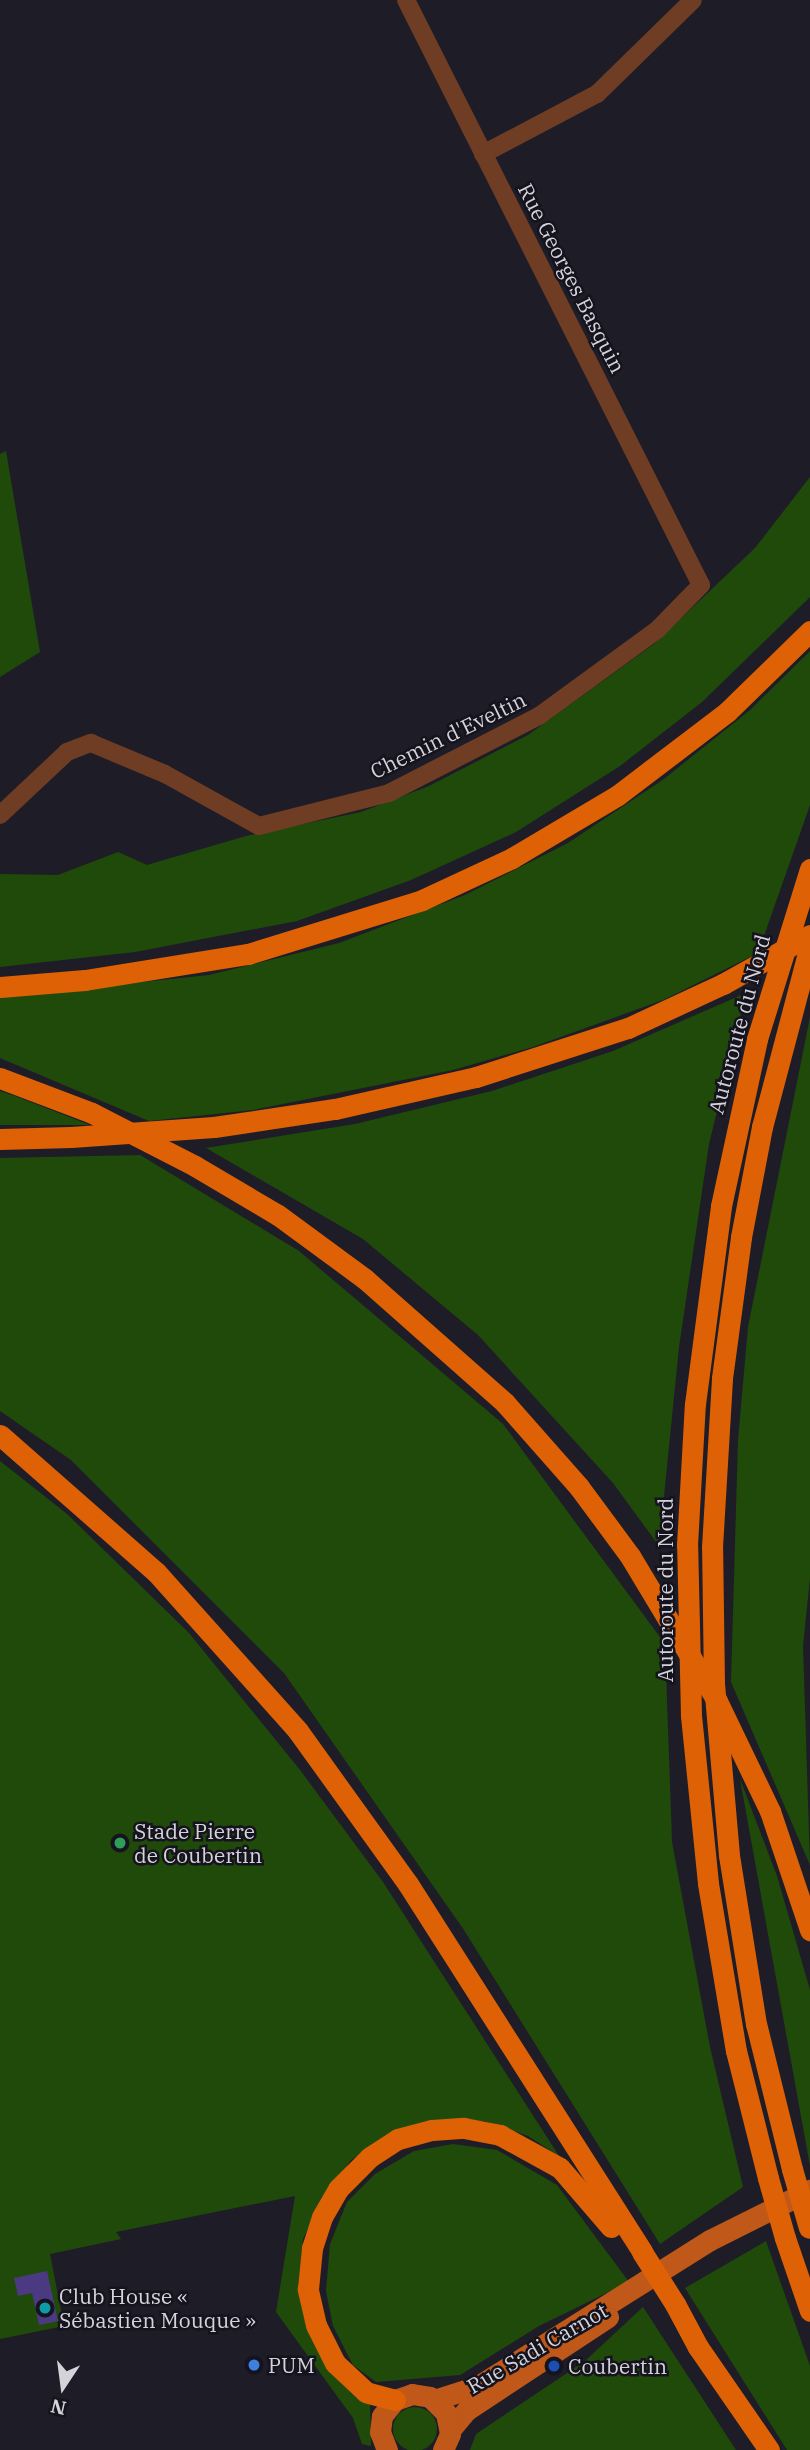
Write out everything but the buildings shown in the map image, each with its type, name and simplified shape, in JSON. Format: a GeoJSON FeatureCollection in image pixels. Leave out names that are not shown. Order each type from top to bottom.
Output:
{"type":"FeatureCollection","features":[{"type":"Feature","properties":{"kind":"highway"},"geometry":{"type":"LineString","coordinates":[[0,987],[202,964],[312,938],[422,900],[512,858],[618,795],[727,712],[810,631]]}},
{"type":"Feature","properties":{"kind":"highway","name":"Autoroute du Nord"},"geometry":{"type":"LineString","coordinates":[[810,869],[757,1039],[721,1206],[701,1348],[687,1545],[691,1715],[705,1864],[736,2051],[785,2238],[810,2311]]}},
{"type":"Feature","properties":{"kind":"highway"},"geometry":{"type":"LineString","coordinates":[[0,1139],[71,1137],[214,1126],[335,1109],[476,1077],[628,1028],[723,984],[810,935]]}},
{"type":"Feature","properties":{"kind":"highway"},"geometry":{"type":"LineString","coordinates":[[809,2230],[756,2024],[729,1855],[714,1684],[712,1547],[722,1378],[739,1247],[762,1127],[810,945]]}},
{"type":"Feature","properties":{"kind":"highway"},"geometry":{"type":"LineString","coordinates":[[0,1078],[92,1113],[195,1166],[278,1215],[365,1279],[505,1403],[579,1487],[630,1556],[717,1701],[770,1811],[810,1930]]}},
{"type":"Feature","properties":{"kind":"highway"},"geometry":{"type":"LineString","coordinates":[[0,1435],[156,1572],[298,1731],[402,1876],[670,2307],[769,2450]]}},
{"type":"Feature","properties":{"kind":"highway"},"geometry":{"type":"LineString","coordinates":[[395,2400],[366,2392],[335,2363],[316,2325],[308,2279],[314,2238],[333,2197],[352,2172],[389,2144],[454,2128],[521,2142],[578,2185],[638,2256]]}},
{"type":"Feature","properties":{"kind":"main road","name":"Rue Sadi Carnot"},"geometry":{"type":"LineString","coordinates":[[450,2430],[467,2410],[607,2318],[638,2290],[710,2240],[810,2190]]}},
{"type":"Feature","properties":{"kind":"main road","name":"Rue Sadi Carnot"},"geometry":{"type":"LineString","coordinates":[[434,2400],[478,2386],[570,2325],[638,2290]]}},
{"type":"Feature","properties":{"kind":"main road"},"geometry":{"type":"LineString","coordinates":[[382,2446],[382,2416],[395,2400],[412,2394],[434,2400],[446,2413],[450,2430],[443,2450]]}},
{"type":"Feature","properties":{"kind":"street","name":"Rue Georges Basquin"},"geometry":{"type":"LineString","coordinates":[[407,0],[483,154],[700,575]]}},
{"type":"Feature","properties":{"kind":"street"},"geometry":{"type":"LineString","coordinates":[[483,154],[588,100],[693,0]]}},
{"type":"Feature","properties":{"kind":"street","name":"Chemin d'Eveltin"},"geometry":{"type":"LineString","coordinates":[[0,815],[67,752],[91,743],[165,774],[251,824],[270,826],[389,793],[549,709],[657,630],[694,595],[700,575]]}},
{"type":"Feature","properties":{"kind":"green space"},"geometry":{"type":"Polygon","coordinates":[[[6,451],[40,652],[0,677],[0,454],[6,451]]]}},
{"type":"Feature","properties":{"kind":"green space"},"geometry":{"type":"Polygon","coordinates":[[[810,477],[810,597],[702,702],[620,766],[516,832],[411,880],[297,921],[135,952],[0,967],[0,874],[58,875],[118,852],[147,865],[246,836],[361,812],[429,786],[528,735],[654,644],[755,548],[810,477]]]}},
{"type":"Feature","properties":{"kind":"green space"},"geometry":{"type":"Polygon","coordinates":[[[810,651],[810,805],[758,953],[663,1000],[533,1047],[453,1070],[253,1110],[149,1121],[0,1058],[0,997],[209,975],[339,943],[465,895],[568,843],[664,779],[750,710],[810,651]]]}},
{"type":"Feature","properties":{"kind":"green space"},"geometry":{"type":"Polygon","coordinates":[[[746,993],[709,1144],[679,1347],[659,1546],[613,1483],[478,1335],[363,1239],[206,1148],[355,1124],[492,1091],[613,1051],[746,993]]]}},
{"type":"Feature","properties":{"kind":"green space"},"geometry":{"type":"Polygon","coordinates":[[[810,1017],[810,1578],[803,1646],[810,1865],[731,1682],[738,1440],[748,1327],[810,1017]]]}},
{"type":"Feature","properties":{"kind":"green space"},"geometry":{"type":"Polygon","coordinates":[[[0,1091],[15,1096],[90,1125],[0,1125],[0,1091]]]}},
{"type":"Feature","properties":{"kind":"green space"},"geometry":{"type":"Polygon","coordinates":[[[140,1155],[299,1251],[503,1424],[665,1644],[672,1842],[710,2047],[743,2187],[660,2244],[464,1930],[284,1673],[71,1460],[0,1411],[0,1158],[140,1155]]]}},
{"type":"Feature","properties":{"kind":"green space","name":"Stade Pierre de Coubertin"},"geometry":{"type":"Polygon","coordinates":[[[0,1461],[67,1514],[189,1633],[300,1770],[383,1882],[559,2156],[528,2136],[484,2121],[431,2121],[393,2133],[351,2160],[319,2205],[303,2239],[300,2282],[370,2403],[371,2446],[362,2444],[353,2418],[276,2312],[295,2196],[116,2232],[121,2239],[50,2254],[64,2326],[0,2339],[0,1461]]]}},
{"type":"Feature","properties":{"kind":"green space"},"geometry":{"type":"Polygon","coordinates":[[[740,1779],[777,1876],[810,1990],[810,2166],[740,1779]]]}},
{"type":"Feature","properties":{"kind":"green space"},"geometry":{"type":"Polygon","coordinates":[[[453,2144],[497,2150],[557,2185],[629,2282],[539,2326],[460,2375],[376,2382],[353,2365],[333,2326],[326,2291],[330,2244],[347,2202],[375,2174],[414,2151],[453,2144]]]}},
{"type":"Feature","properties":{"kind":"green space"},"geometry":{"type":"Polygon","coordinates":[[[766,2241],[810,2366],[810,2450],[787,2450],[685,2288],[766,2241]]]}},
{"type":"Feature","properties":{"kind":"green space"},"geometry":{"type":"Polygon","coordinates":[[[643,2307],[736,2450],[470,2450],[476,2434],[585,2361],[643,2307]]]}},
{"type":"Feature","properties":{"kind":"green space"},"geometry":{"type":"Polygon","coordinates":[[[415,2407],[431,2413],[437,2429],[431,2445],[415,2451],[399,2445],[393,2429],[399,2413],[415,2407]]]}},
{"type":"Feature","properties":{"kind":"place","name":"Stade Pierre de Coubertin"},"geometry":{"type":"Point","coordinates":[120,1843]}},
{"type":"Feature","properties":{"kind":"place","name":"Club House « Sébastien Mouque »"},"geometry":{"type":"Point","coordinates":[45,2308]}},
{"type":"Feature","properties":{"kind":"place","name":"PUM"},"geometry":{"type":"Point","coordinates":[254,2365]}},
{"type":"Feature","properties":{"kind":"place","name":"Coubertin"},"geometry":{"type":"Point","coordinates":[554,2366]}}]}
